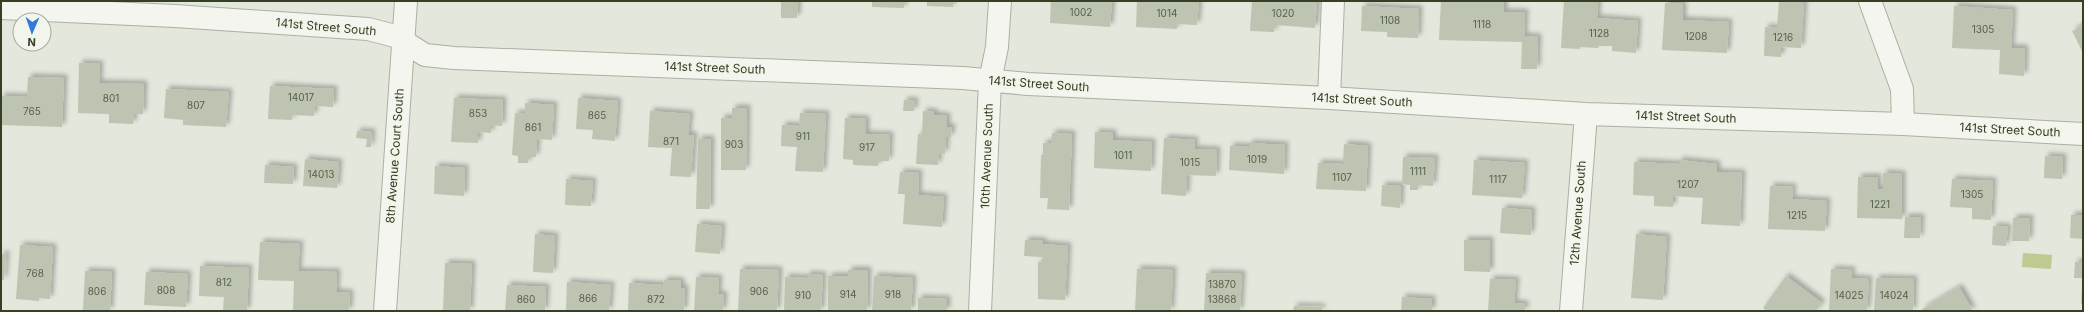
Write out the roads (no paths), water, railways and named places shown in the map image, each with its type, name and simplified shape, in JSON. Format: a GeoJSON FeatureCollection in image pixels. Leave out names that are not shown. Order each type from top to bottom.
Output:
{"type":"FeatureCollection","features":[{"type":"Feature","properties":{"kind":"street","name":"8th Avenue Court South"},"geometry":{"type":"LineString","coordinates":[[385,311],[406,1]]}},
{"type":"Feature","properties":{"kind":"street","name":"10th Avenue South"},"geometry":{"type":"LineString","coordinates":[[980,311],[990,81],[997,47],[1000,1]]}},
{"type":"Feature","properties":{"kind":"street"},"geometry":{"type":"LineString","coordinates":[[1329,98],[1333,1]]}},
{"type":"Feature","properties":{"kind":"street"},"geometry":{"type":"LineString","coordinates":[[1870,1],[1902,89],[1903,124]]}},
{"type":"Feature","properties":{"kind":"street","name":"141st Street South"},"geometry":{"type":"LineString","coordinates":[[1,8],[175,16],[368,29],[395,36],[425,55],[454,58],[956,77],[1028,84],[1329,98],[1586,114],[1903,124],[2083,134]]}},
{"type":"Feature","properties":{"kind":"street","name":"12th Avenue South"},"geometry":{"type":"LineString","coordinates":[[1571,311],[1586,114]]}}]}
